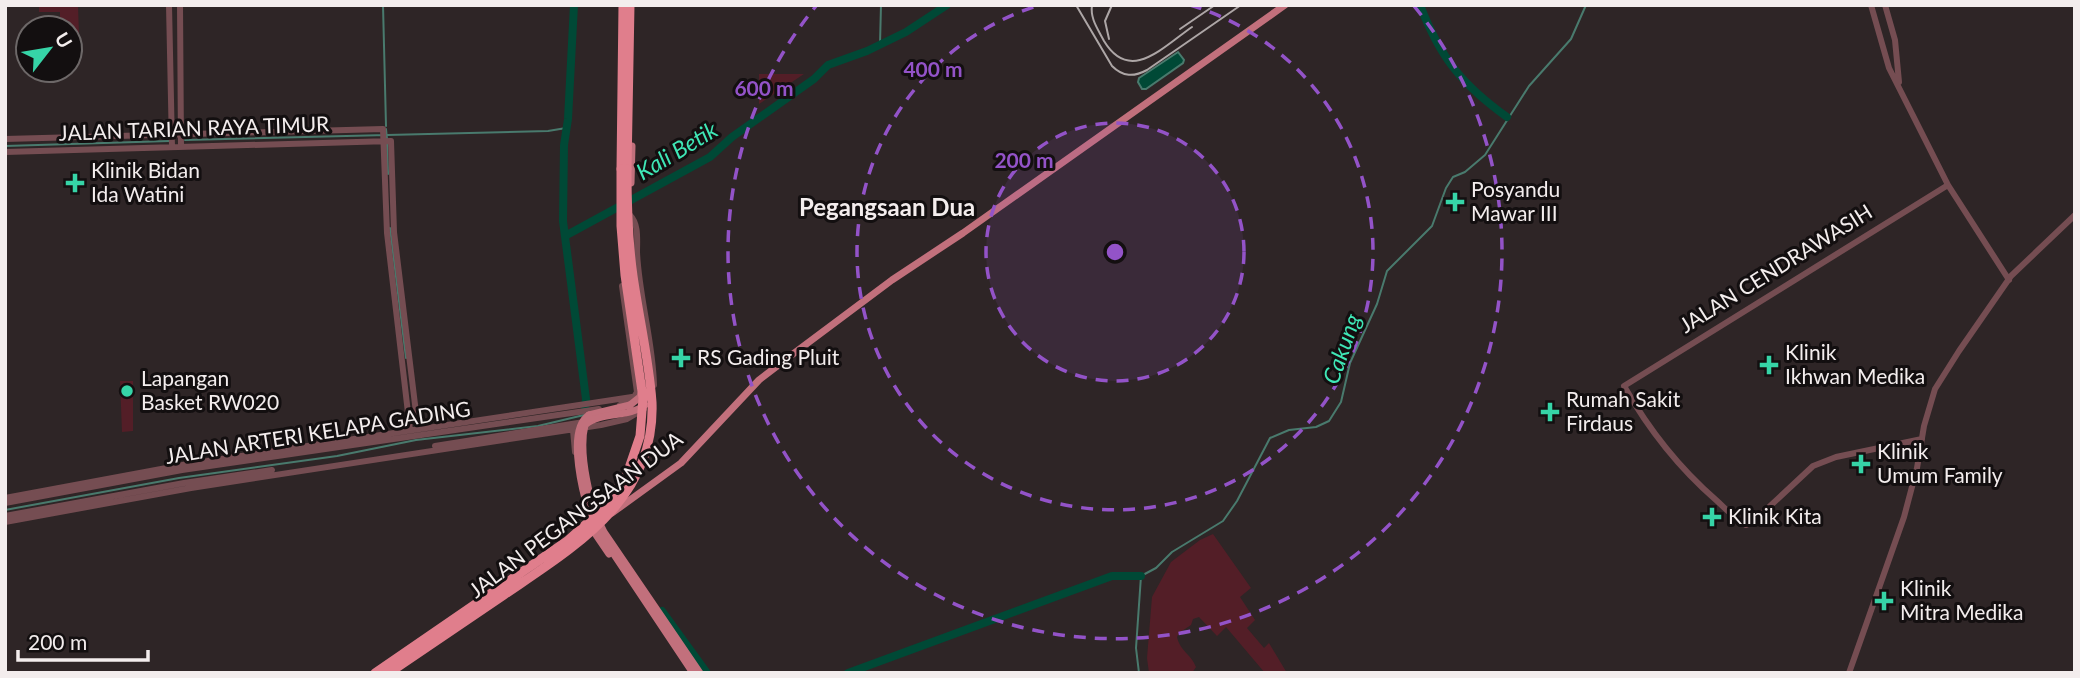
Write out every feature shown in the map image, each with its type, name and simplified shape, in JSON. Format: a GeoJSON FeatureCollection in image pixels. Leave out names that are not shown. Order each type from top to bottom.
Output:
{"type":"FeatureCollection","features":[{"type":"Feature","properties":{"kind":"highway"},"geometry":{"type":"LineString","coordinates":[[375,673],[576,534],[611,500],[631,465],[640,436],[643,398],[625,275],[621,226],[621,5]]}},
{"type":"Feature","properties":{"kind":"highway"},"geometry":{"type":"LineString","coordinates":[[389,673],[589,535],[624,497],[642,463],[649,437],[652,402],[629,239],[627,191],[632,5]]}},
{"type":"Feature","properties":{"kind":"main road"},"geometry":{"type":"LineString","coordinates":[[621,5],[618,105],[621,198],[650,396],[641,408],[599,417],[585,425],[583,441],[589,496],[604,533],[700,673]]}},
{"type":"Feature","properties":{"kind":"main road"},"geometry":{"type":"LineString","coordinates":[[632,5],[631,201],[625,218],[627,286],[642,392],[630,405],[589,415],[580,423],[578,436],[582,488],[586,507],[600,536],[692,673]]}},
{"type":"Feature","properties":{"kind":"main road","name":"JALAN PEGANGSAAN DUA"},"geometry":{"type":"LineString","coordinates":[[389,673],[681,463],[759,380],[892,280],[963,233],[1285,5]]}},
{"type":"Feature","properties":{"kind":"main road"},"geometry":{"type":"LineString","coordinates":[[620,175],[631,178]]}},
{"type":"Feature","properties":{"kind":"main road"},"geometry":{"type":"LineString","coordinates":[[598,524],[692,673]]}},
{"type":"Feature","properties":{"kind":"street"},"geometry":{"type":"LineString","coordinates":[[169,5],[172,146]]}},
{"type":"Feature","properties":{"kind":"street"},"geometry":{"type":"LineString","coordinates":[[180,5],[181,145]]}},
{"type":"Feature","properties":{"kind":"street"},"geometry":{"type":"LineString","coordinates":[[1871,5],[1888,65],[1948,185],[2009,280]]}},
{"type":"Feature","properties":{"kind":"street"},"geometry":{"type":"LineString","coordinates":[[1885,5],[1895,40],[1899,85]]}},
{"type":"Feature","properties":{"kind":"street"},"geometry":{"type":"LineString","coordinates":[[5,139],[383,130],[387,141],[390,233],[415,432]]}},
{"type":"Feature","properties":{"kind":"street","name":"JALAN TARIAN RAYA TIMUR"},"geometry":{"type":"LineString","coordinates":[[5,152],[387,141]]}},
{"type":"Feature","properties":{"kind":"street","name":"JALAN CENDRAWASIH"},"geometry":{"type":"LineString","coordinates":[[1922,439],[1836,457],[1812,466],[1754,521],[1746,525],[1668,453],[1624,386],[1948,185]]}},
{"type":"Feature","properties":{"kind":"street"},"geometry":{"type":"LineString","coordinates":[[1849,673],[1897,539],[1935,389],[2009,280],[2075,215]]}},
{"type":"Feature","properties":{"kind":"street"},"geometry":{"type":"LineString","coordinates":[[625,218],[634,218],[636,228],[639,278],[651,353],[654,392],[652,401],[645,409],[634,397],[636,387],[618,237],[618,223],[625,218]]}},
{"type":"Feature","properties":{"kind":"street"},"geometry":{"type":"LineString","coordinates":[[632,356],[651,353]]}},
{"type":"Feature","properties":{"kind":"street","name":"JALAN ARTERI KELAPA GADING"},"geometry":{"type":"LineString","coordinates":[[5,522],[190,482],[511,428],[579,410],[622,404],[634,397]]}},
{"type":"Feature","properties":{"kind":"street","name":"JALAN ARTERI KELAPA GADING"},"geometry":{"type":"LineString","coordinates":[[5,501],[155,473],[415,432],[587,428],[627,419],[645,409]]}},
{"type":"Feature","properties":{"kind":"street","name":"JALAN ARTERI KELAPA GADING"},"geometry":{"type":"LineString","coordinates":[[573,428],[596,420],[634,415]]}},
{"type":"Feature","properties":{"kind":"street"},"geometry":{"type":"LineString","coordinates":[[573,428],[579,488],[598,524]]}},
{"type":"Feature","properties":{"kind":"street","name":"JALAN ARTERI KELAPA GADING"},"geometry":{"type":"LineString","coordinates":[[5,516],[142,494]]}},
{"type":"Feature","properties":{"kind":"shaded area"},"geometry":{"type":"Polygon","coordinates":[[[39,5],[78,5],[78,14],[39,12],[39,5]]]}},
{"type":"Feature","properties":{"kind":"shaded area"},"geometry":{"type":"Polygon","coordinates":[[[1178,52],[1184,60],[1183,63],[1146,89],[1142,89],[1139,78],[1178,52]]]}},
{"type":"Feature","properties":{"kind":"shaded area"},"geometry":{"type":"Polygon","coordinates":[[[759,74],[804,74],[759,104],[759,74]]]}},
{"type":"Feature","properties":{"kind":"shaded area"},"geometry":{"type":"Polygon","coordinates":[[[120,381],[133,381],[133,431],[122,432],[120,381]]]}},
{"type":"Feature","properties":{"kind":"shaded area"},"geometry":{"type":"Polygon","coordinates":[[[1213,534],[1251,588],[1240,597],[1255,620],[1247,628],[1264,648],[1269,643],[1287,673],[1265,673],[1226,627],[1217,636],[1199,617],[1193,619],[1191,625],[1177,637],[1196,667],[1192,673],[1149,673],[1147,658],[1152,597],[1171,562],[1200,540],[1213,534]]]}},
{"type":"Feature","properties":{"kind":"waterway"},"geometry":{"type":"LineString","coordinates":[[383,5],[386,126]]}},
{"type":"Feature","properties":{"kind":"waterway"},"geometry":{"type":"LineString","coordinates":[[574,5],[568,119],[564,145],[563,221],[586,399],[585,410]]}},
{"type":"Feature","properties":{"kind":"waterway"},"geometry":{"type":"LineString","coordinates":[[880,44],[881,5]]}},
{"type":"Feature","properties":{"kind":"waterway","name":"Kali Betik"},"geometry":{"type":"LineString","coordinates":[[565,236],[710,157],[732,137],[814,79],[828,65],[867,51],[906,32],[947,5]]}},
{"type":"Feature","properties":{"kind":"waterway"},"geometry":{"type":"LineString","coordinates":[[1420,5],[1444,55],[1454,68],[1477,93],[1507,117]]}},
{"type":"Feature","properties":{"kind":"waterway","name":"Cakung"},"geometry":{"type":"LineString","coordinates":[[1139,673],[1136,648],[1141,576],[1156,568],[1172,552],[1223,521],[1237,501],[1270,438],[1289,430],[1316,427],[1329,421],[1341,402],[1350,363],[1377,304],[1387,271],[1432,226],[1446,188],[1453,177],[1465,172],[1485,155],[1529,86],[1571,39],[1586,5]]}},
{"type":"Feature","properties":{"kind":"waterway"},"geometry":{"type":"LineString","coordinates":[[185,140],[548,131],[566,128]]}},
{"type":"Feature","properties":{"kind":"waterway"},"geometry":{"type":"LineString","coordinates":[[386,129],[387,139]]}},
{"type":"Feature","properties":{"kind":"waterway"},"geometry":{"type":"LineString","coordinates":[[5,146],[169,141]]}},
{"type":"Feature","properties":{"kind":"waterway"},"geometry":{"type":"LineString","coordinates":[[387,144],[388,174]]}},
{"type":"Feature","properties":{"kind":"waterway"},"geometry":{"type":"LineString","coordinates":[[390,228],[406,358]]}},
{"type":"Feature","properties":{"kind":"waterway"},"geometry":{"type":"LineString","coordinates":[[5,510],[179,478],[337,456],[416,440],[538,426],[584,415]]}},
{"type":"Feature","properties":{"kind":"waterway"},"geometry":{"type":"LineString","coordinates":[[848,673],[1112,576],[1141,576]]}},
{"type":"Feature","properties":{"kind":"waterway"},"geometry":{"type":"LineString","coordinates":[[662,611],[707,673]]}},
{"type":"Feature","properties":{"kind":"tram line"},"geometry":{"type":"LineString","coordinates":[[1076,5],[1112,66],[1129,75],[1147,70],[1241,5]]}},
{"type":"Feature","properties":{"kind":"tram line"},"geometry":{"type":"LineString","coordinates":[[1092,5],[1093,19],[1104,41],[1114,54],[1125,60],[1147,58],[1192,27]]}},
{"type":"Feature","properties":{"kind":"tram line"},"geometry":{"type":"LineString","coordinates":[[1109,39],[1105,21],[1112,5]]}},
{"type":"Feature","properties":{"kind":"tram line"},"geometry":{"type":"LineString","coordinates":[[1180,29],[1215,5]]}},
{"type":"Feature","properties":{"kind":"place","name":"Klinik Bidan Ida Watini"},"geometry":{"type":"Point","coordinates":[75,183]}},
{"type":"Feature","properties":{"kind":"place","name":"Posyandu Mawar III"},"geometry":{"type":"Point","coordinates":[1455,202]}},
{"type":"Feature","properties":{"kind":"place","name":"RS Gading Pluit"},"geometry":{"type":"Point","coordinates":[681,358]}},
{"type":"Feature","properties":{"kind":"place","name":"Klinik Ikhwan Medika"},"geometry":{"type":"Point","coordinates":[1769,365]}},
{"type":"Feature","properties":{"kind":"place","name":"Lapangan Basket RW020"},"geometry":{"type":"Point","coordinates":[127,391]}},
{"type":"Feature","properties":{"kind":"place","name":"Rumah Sakit Firdaus"},"geometry":{"type":"Point","coordinates":[1550,412]}},
{"type":"Feature","properties":{"kind":"place","name":"Klinik Umum Family"},"geometry":{"type":"Point","coordinates":[1861,464]}},
{"type":"Feature","properties":{"kind":"place","name":"Klinik Kita"},"geometry":{"type":"Point","coordinates":[1712,517]}},
{"type":"Feature","properties":{"kind":"place","name":"Klinik Mitra Medika"},"geometry":{"type":"Point","coordinates":[1884,601]}},
{"type":"Feature","properties":{"kind":"district","name":"Pegangsaan Dua"},"geometry":{"type":"Point","coordinates":[887,208]}}]}
